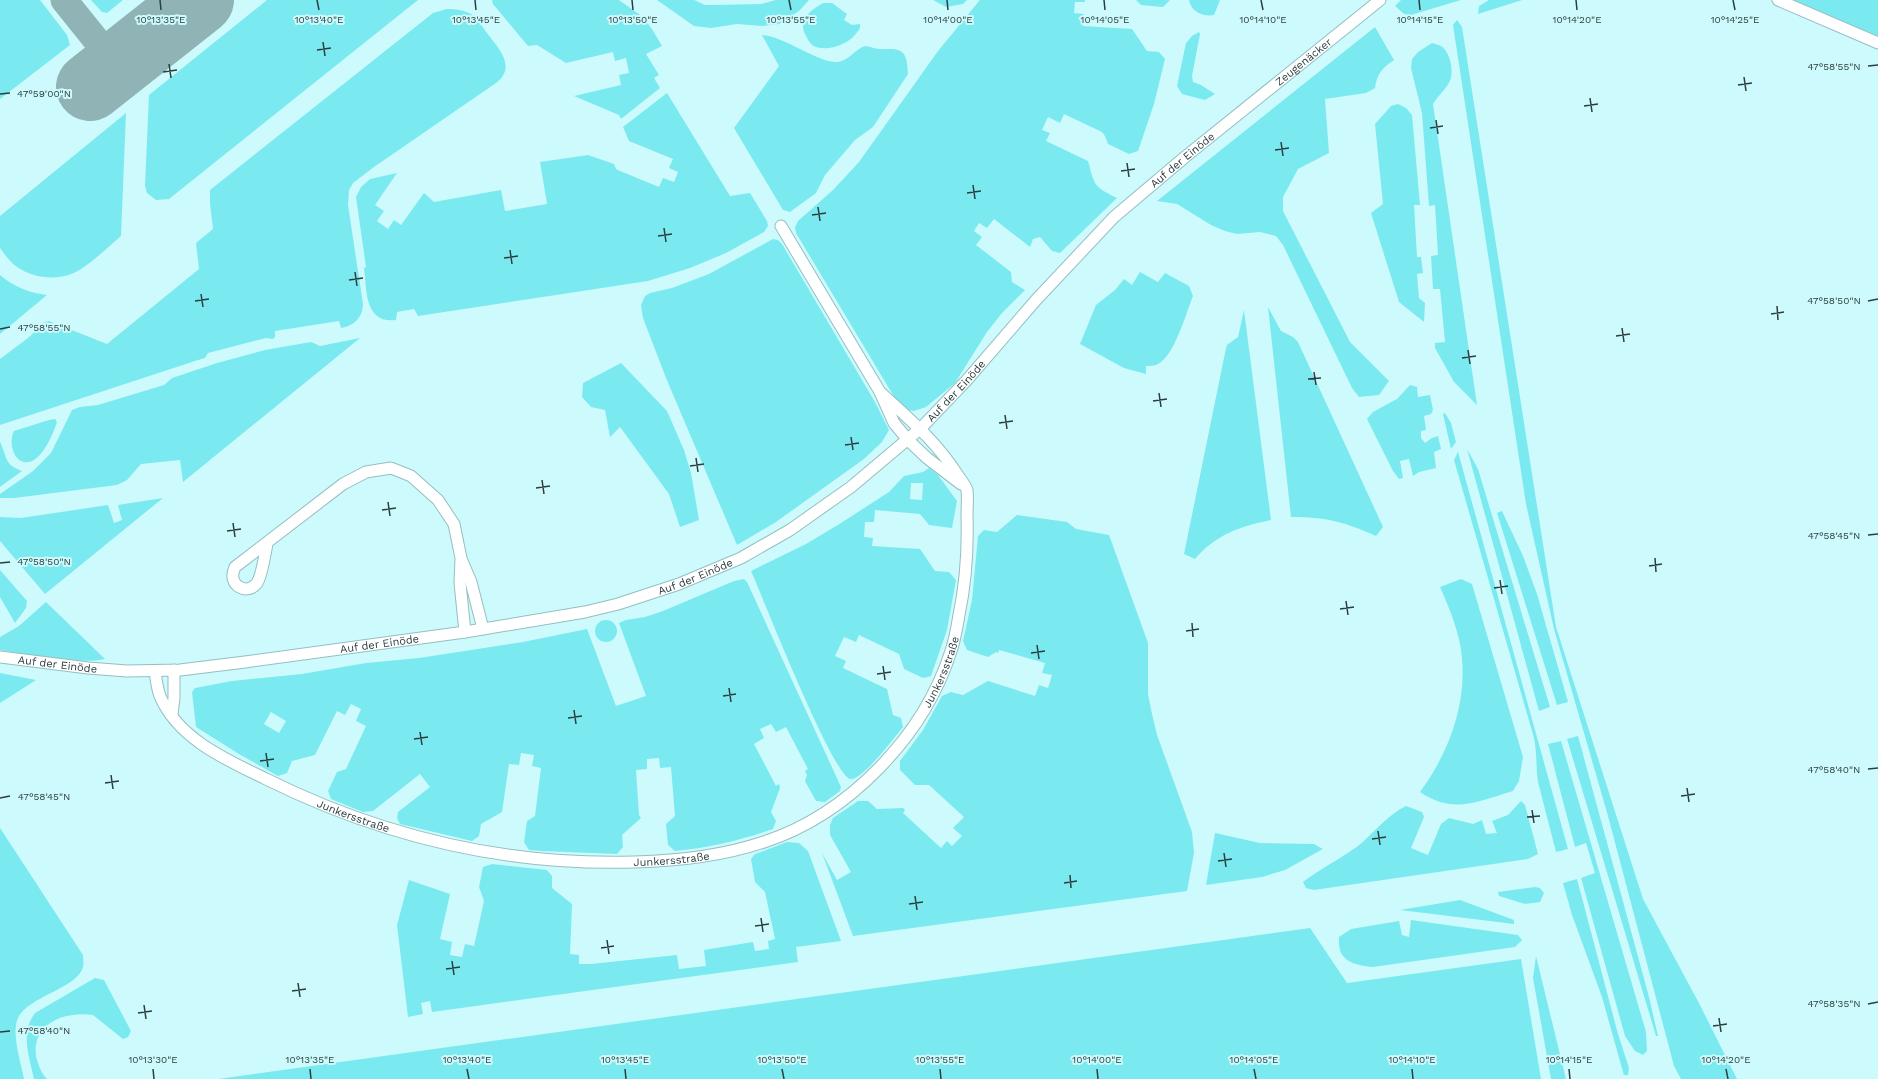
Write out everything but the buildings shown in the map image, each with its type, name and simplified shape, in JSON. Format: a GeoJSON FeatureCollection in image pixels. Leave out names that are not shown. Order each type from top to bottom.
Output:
{"type":"FeatureCollection","features":[{"type":"Feature","properties":{"kind":"street","name":"Zeugenäcker"},"geometry":{"type":"LineString","coordinates":[[1228,124],[1380,0]]}},
{"type":"Feature","properties":{"kind":"street"},"geometry":{"type":"LineString","coordinates":[[1778,0],[1878,43]]}},
{"type":"Feature","properties":{"kind":"street","name":"Auf der Einöde"},"geometry":{"type":"LineString","coordinates":[[0,657],[88,668],[155,671],[174,670],[465,632],[585,612],[618,604],[679,584],[741,558],[790,530],[851,487],[908,440],[966,381],[1036,300],[1114,217],[1179,162],[1228,124]]}},
{"type":"Feature","properties":{"kind":"street"},"geometry":{"type":"LineString","coordinates":[[781,226],[880,392],[894,423],[908,440],[942,470],[966,488]]}},
{"type":"Feature","properties":{"kind":"street"},"geometry":{"type":"LineString","coordinates":[[880,392],[921,428],[938,447],[966,488]]}},
{"type":"Feature","properties":{"kind":"street"},"geometry":{"type":"LineString","coordinates":[[267,544],[343,484],[366,472],[391,468],[411,476],[438,500],[454,524],[461,558],[470,582],[483,629]]}},
{"type":"Feature","properties":{"kind":"street","name":"Junkersstraße"},"geometry":{"type":"LineString","coordinates":[[155,671],[162,699],[182,729],[196,740],[250,772],[318,805],[391,830],[476,852],[516,858],[572,862],[666,861],[720,854],[767,841],[815,819],[853,793],[894,754],[919,718],[934,692],[951,652],[959,616],[968,542],[966,488]]}},
{"type":"Feature","properties":{"kind":"street"},"geometry":{"type":"LineString","coordinates":[[461,558],[460,583],[465,632]]}},
{"type":"Feature","properties":{"kind":"street"},"geometry":{"type":"LineString","coordinates":[[172,714],[174,698],[174,670]]}},
{"type":"Feature","properties":{"kind":"shaded area"},"geometry":{"type":"Polygon","coordinates":[[[0,0],[40,0],[67,35],[70,45],[0,99],[0,0]]]}},
{"type":"Feature","properties":{"kind":"shaded area"},"geometry":{"type":"Polygon","coordinates":[[[91,0],[123,0],[107,13],[102,12],[91,0]]]}},
{"type":"Feature","properties":{"kind":"shaded area"},"geometry":{"type":"Polygon","coordinates":[[[267,0],[418,0],[169,199],[156,200],[147,193],[145,186],[149,95],[267,0]]]}},
{"type":"Feature","properties":{"kind":"shaded area"},"geometry":{"type":"Polygon","coordinates":[[[492,0],[619,0],[643,17],[662,46],[646,54],[659,75],[654,78],[660,88],[621,119],[619,115],[574,96],[621,85],[619,75],[629,73],[626,58],[615,61],[613,52],[566,63],[537,45],[528,46],[493,4],[492,0]]]}},
{"type":"Feature","properties":{"kind":"shaded area"},"geometry":{"type":"Polygon","coordinates":[[[657,0],[694,0],[705,5],[715,5],[761,4],[776,0],[809,0],[799,11],[779,24],[763,26],[737,24],[711,28],[694,26],[657,0]]]}},
{"type":"Feature","properties":{"kind":"shaded area"},"geometry":{"type":"Polygon","coordinates":[[[933,0],[967,0],[963,4],[946,7],[933,0]]]}},
{"type":"Feature","properties":{"kind":"shaded area"},"geometry":{"type":"Polygon","coordinates":[[[980,0],[1085,0],[1085,2],[1075,2],[1074,13],[1084,14],[1083,26],[1132,29],[1147,51],[1159,52],[1165,59],[1154,104],[1138,151],[1129,154],[1108,144],[1102,132],[1064,114],[1060,123],[1048,117],[1042,130],[1050,133],[1046,141],[1088,161],[1094,181],[1099,188],[1117,198],[1060,253],[1052,251],[1040,237],[1033,239],[1030,247],[994,219],[987,228],[979,223],[974,231],[982,237],[976,245],[1011,272],[1012,282],[1025,290],[1002,313],[987,332],[955,383],[926,407],[914,411],[908,410],[900,406],[893,395],[796,233],[795,227],[798,221],[833,190],[859,162],[938,51],[980,0]]]}},
{"type":"Feature","properties":{"kind":"shaded area"},"geometry":{"type":"Polygon","coordinates":[[[1136,0],[1170,0],[1163,7],[1141,5],[1136,0]]]}},
{"type":"Feature","properties":{"kind":"shaded area"},"geometry":{"type":"Polygon","coordinates":[[[1189,0],[1220,0],[1214,15],[1206,15],[1195,11],[1189,0]]]}},
{"type":"Feature","properties":{"kind":"shaded area"},"geometry":{"type":"Polygon","coordinates":[[[1401,0],[1461,0],[1411,15],[1404,14],[1395,6],[1401,0]]]}},
{"type":"Feature","properties":{"kind":"shaded area"},"geometry":{"type":"Polygon","coordinates":[[[1489,0],[1522,0],[1478,14],[1479,6],[1489,0]]]}},
{"type":"Feature","properties":{"kind":"shaded area"},"geometry":{"type":"Polygon","coordinates":[[[1792,0],[1878,0],[1878,39],[1792,0]]]}},
{"type":"Feature","properties":{"kind":"shaded area"},"geometry":{"type":"Polygon","coordinates":[[[823,3],[832,3],[847,14],[844,20],[852,25],[860,24],[859,30],[847,42],[829,48],[817,47],[810,43],[803,29],[804,19],[810,12],[823,3]]]}},
{"type":"Feature","properties":{"kind":"shaded area"},"geometry":{"type":"Polygon","coordinates":[[[447,9],[464,11],[476,18],[501,52],[506,64],[505,71],[496,83],[353,183],[349,190],[348,205],[363,304],[363,309],[354,323],[341,328],[339,321],[275,331],[275,337],[273,339],[266,338],[208,353],[205,358],[0,425],[0,359],[28,338],[45,322],[49,321],[107,344],[199,269],[196,243],[213,229],[210,190],[433,13],[447,9]]]}},
{"type":"Feature","properties":{"kind":"shaded area"},"geometry":{"type":"Polygon","coordinates":[[[1457,20],[1462,27],[1556,627],[1643,899],[1701,1007],[1737,1079],[1681,1079],[1674,1066],[1608,816],[1554,629],[1526,504],[1453,25],[1457,20]]]}},
{"type":"Feature","properties":{"kind":"shaded area"},"geometry":{"type":"Polygon","coordinates":[[[1375,27],[1394,60],[1381,72],[1377,79],[1375,88],[1366,93],[1325,99],[1329,153],[1298,169],[1283,197],[1283,211],[1350,342],[1389,381],[1379,395],[1359,397],[1352,388],[1283,245],[1276,236],[1260,232],[1237,234],[1225,231],[1211,225],[1177,204],[1157,201],[1375,27]]]}},
{"type":"Feature","properties":{"kind":"shaded area"},"geometry":{"type":"Polygon","coordinates":[[[1199,32],[1200,34],[1192,76],[1193,82],[1215,94],[1205,100],[1182,94],[1177,86],[1186,43],[1192,36],[1199,32]]]}},
{"type":"Feature","properties":{"kind":"shaded area"},"geometry":{"type":"Polygon","coordinates":[[[762,35],[781,40],[812,55],[830,61],[842,61],[861,47],[865,46],[901,51],[906,57],[907,62],[908,74],[873,127],[855,140],[825,175],[816,193],[790,212],[783,210],[734,128],[779,66],[762,35]]]}},
{"type":"Feature","properties":{"kind":"shaded area"},"geometry":{"type":"Polygon","coordinates":[[[1432,43],[1441,46],[1447,52],[1451,65],[1452,74],[1450,82],[1433,104],[1477,405],[1454,382],[1435,348],[1435,343],[1445,342],[1440,289],[1433,289],[1431,256],[1438,255],[1435,205],[1429,206],[1422,113],[1411,68],[1412,59],[1418,52],[1432,43]]]}},
{"type":"Feature","properties":{"kind":"shaded area"},"geometry":{"type":"Polygon","coordinates":[[[667,93],[730,196],[750,193],[767,221],[768,226],[764,232],[726,253],[690,268],[648,281],[418,316],[414,309],[397,312],[396,320],[386,320],[378,317],[373,311],[369,304],[367,295],[364,268],[366,267],[356,197],[361,187],[370,179],[397,173],[375,205],[384,211],[377,221],[388,229],[394,220],[401,225],[424,193],[434,202],[501,190],[505,211],[547,204],[540,162],[588,155],[614,164],[616,169],[659,187],[663,178],[674,182],[678,172],[669,168],[673,159],[629,141],[623,127],[667,93]]]}},
{"type":"Feature","properties":{"kind":"shaded area"},"geometry":{"type":"Polygon","coordinates":[[[1398,104],[1406,108],[1412,115],[1420,205],[1414,205],[1417,257],[1421,257],[1423,273],[1417,274],[1419,298],[1425,303],[1424,322],[1399,302],[1371,213],[1383,204],[1375,124],[1391,106],[1398,104]]]}},
{"type":"Feature","properties":{"kind":"shaded area"},"geometry":{"type":"Polygon","coordinates":[[[126,113],[121,236],[81,269],[65,276],[40,276],[17,267],[10,261],[0,248],[0,216],[126,113]]]}},
{"type":"Feature","properties":{"kind":"shaded area"},"geometry":{"type":"Polygon","coordinates":[[[773,239],[778,240],[782,244],[875,402],[889,430],[882,442],[864,459],[776,522],[737,545],[666,378],[643,318],[641,305],[645,296],[650,293],[672,288],[709,274],[773,239]]]}},
{"type":"Feature","properties":{"kind":"shaded area"},"geometry":{"type":"Polygon","coordinates":[[[1140,272],[1158,282],[1165,273],[1189,286],[1193,296],[1175,343],[1170,352],[1158,364],[1154,366],[1146,366],[1146,374],[1124,368],[1080,344],[1096,305],[1115,290],[1124,279],[1132,285],[1140,272]]]}},
{"type":"Feature","properties":{"kind":"shaded area"},"geometry":{"type":"Polygon","coordinates":[[[0,275],[22,289],[47,295],[0,334],[0,275]]]}},
{"type":"Feature","properties":{"kind":"shaded area"},"geometry":{"type":"Polygon","coordinates":[[[1268,307],[1281,331],[1293,337],[1298,342],[1383,527],[1376,536],[1355,527],[1335,521],[1291,517],[1268,307]]]}},
{"type":"Feature","properties":{"kind":"shaded area"},"geometry":{"type":"Polygon","coordinates":[[[1244,310],[1271,520],[1249,525],[1229,533],[1211,544],[1195,559],[1184,554],[1225,353],[1227,345],[1238,337],[1244,310]]]}},
{"type":"Feature","properties":{"kind":"shaded area"},"geometry":{"type":"Polygon","coordinates":[[[360,338],[183,482],[180,460],[141,464],[127,480],[117,485],[14,498],[0,498],[0,494],[33,471],[51,453],[72,410],[80,407],[98,405],[164,385],[172,378],[217,363],[265,350],[311,342],[320,346],[360,338]]]}},
{"type":"Feature","properties":{"kind":"shaded area"},"geometry":{"type":"Polygon","coordinates":[[[621,363],[667,411],[684,450],[691,473],[699,520],[680,527],[669,494],[620,427],[610,437],[605,410],[591,407],[582,397],[583,383],[621,363]]]}},
{"type":"Feature","properties":{"kind":"shaded area"},"geometry":{"type":"Polygon","coordinates":[[[1410,385],[1417,387],[1418,397],[1430,395],[1433,410],[1431,414],[1424,416],[1426,430],[1421,431],[1421,438],[1425,443],[1438,436],[1441,449],[1434,452],[1436,468],[1419,472],[1413,476],[1409,459],[1400,461],[1403,478],[1399,479],[1393,471],[1367,419],[1373,412],[1397,399],[1410,385]]]}},
{"type":"Feature","properties":{"kind":"shaded area"},"geometry":{"type":"Polygon","coordinates":[[[1445,413],[1451,423],[1456,442],[1451,449],[1443,414],[1445,413]]]}},
{"type":"Feature","properties":{"kind":"shaded area"},"geometry":{"type":"Polygon","coordinates":[[[55,419],[57,422],[42,453],[34,460],[28,462],[22,462],[18,459],[13,449],[12,442],[14,431],[55,419]]]}},
{"type":"Feature","properties":{"kind":"shaded area"},"geometry":{"type":"Polygon","coordinates":[[[0,442],[9,463],[16,469],[22,471],[0,487],[0,442]]]}},
{"type":"Feature","properties":{"kind":"shaded area"},"geometry":{"type":"Polygon","coordinates":[[[1467,449],[1478,469],[1550,707],[1539,711],[1467,449]]]}},
{"type":"Feature","properties":{"kind":"shaded area"},"geometry":{"type":"Polygon","coordinates":[[[1458,452],[1568,849],[1556,852],[1538,782],[1534,738],[1454,460],[1458,452]]]}},
{"type":"Feature","properties":{"kind":"shaded area"},"geometry":{"type":"Polygon","coordinates":[[[929,468],[938,475],[957,501],[952,528],[929,525],[920,514],[875,510],[874,522],[865,522],[864,537],[873,538],[872,546],[920,549],[935,571],[949,572],[956,580],[947,630],[931,676],[923,678],[904,669],[899,654],[859,635],[856,642],[844,637],[835,656],[846,661],[843,668],[887,689],[893,715],[901,718],[903,727],[886,749],[862,774],[850,779],[841,770],[814,718],[751,571],[806,544],[841,523],[889,492],[904,476],[923,472],[929,468]],[[911,483],[910,499],[922,500],[923,483],[911,483]]]}},
{"type":"Feature","properties":{"kind":"shaded area"},"geometry":{"type":"Polygon","coordinates":[[[163,498],[45,594],[0,541],[0,517],[21,518],[108,505],[114,523],[122,520],[118,505],[163,498]]]}},
{"type":"Feature","properties":{"kind":"shaded area"},"geometry":{"type":"Polygon","coordinates":[[[1502,511],[1523,556],[1537,594],[1568,702],[1557,705],[1497,513],[1502,511]]]}},
{"type":"Feature","properties":{"kind":"shaded area"},"geometry":{"type":"Polygon","coordinates":[[[1017,515],[1067,522],[1076,529],[1109,535],[1148,643],[1148,694],[1152,714],[1157,735],[1192,832],[1194,853],[1187,891],[853,936],[822,853],[837,880],[851,872],[830,835],[830,825],[833,818],[858,801],[868,801],[877,809],[903,808],[905,810],[903,813],[941,848],[947,841],[952,846],[962,836],[953,828],[964,817],[929,785],[915,785],[900,770],[900,761],[923,730],[942,696],[951,692],[963,695],[988,681],[1035,696],[1039,685],[1048,688],[1052,675],[1042,673],[1045,663],[999,650],[998,653],[996,652],[988,657],[967,650],[963,641],[972,600],[978,536],[984,530],[997,532],[1017,515]]]}},
{"type":"Feature","properties":{"kind":"shaded area"},"geometry":{"type":"Polygon","coordinates":[[[0,570],[27,601],[26,608],[15,623],[0,597],[0,570]]]}},
{"type":"Feature","properties":{"kind":"shaded area"},"geometry":{"type":"Polygon","coordinates":[[[744,579],[747,582],[841,787],[840,791],[825,802],[816,801],[805,781],[807,775],[805,771],[808,769],[786,727],[776,732],[771,724],[760,729],[764,738],[754,744],[776,786],[779,784],[780,788],[771,812],[776,821],[773,829],[749,837],[713,846],[675,851],[668,845],[666,824],[675,816],[671,767],[660,768],[659,758],[647,759],[647,769],[636,770],[639,815],[641,818],[622,835],[623,847],[617,854],[541,851],[529,850],[524,842],[527,821],[535,816],[541,768],[532,766],[534,755],[521,753],[519,765],[509,764],[502,812],[481,824],[479,836],[472,841],[400,824],[397,818],[398,812],[430,787],[420,774],[373,811],[363,812],[331,799],[328,791],[337,772],[346,769],[366,726],[356,721],[361,709],[351,704],[345,715],[337,711],[315,755],[292,761],[287,773],[278,776],[196,727],[192,692],[195,688],[232,681],[302,674],[366,663],[419,658],[523,642],[587,629],[616,706],[646,696],[619,623],[663,611],[734,581],[744,579]],[[271,712],[264,724],[279,733],[286,721],[271,712]]]}},
{"type":"Feature","properties":{"kind":"shaded area"},"geometry":{"type":"Polygon","coordinates":[[[1461,579],[1472,584],[1523,757],[1519,781],[1513,791],[1477,802],[1455,804],[1444,803],[1432,799],[1420,792],[1441,758],[1449,740],[1460,703],[1462,664],[1460,644],[1454,622],[1440,587],[1461,579]]]}},
{"type":"Feature","properties":{"kind":"shaded area"},"geometry":{"type":"Polygon","coordinates":[[[46,602],[105,659],[94,661],[67,660],[38,657],[0,650],[0,637],[19,626],[46,602]]]}},
{"type":"Feature","properties":{"kind":"shaded area"},"geometry":{"type":"Polygon","coordinates":[[[606,620],[614,623],[617,631],[614,639],[606,642],[598,639],[595,631],[598,623],[606,620]]]}},
{"type":"Feature","properties":{"kind":"shaded area"},"geometry":{"type":"Polygon","coordinates":[[[0,673],[36,680],[0,703],[0,673]]]}},
{"type":"Feature","properties":{"kind":"shaded area"},"geometry":{"type":"Polygon","coordinates":[[[1578,736],[1649,997],[1658,1036],[1656,1036],[1567,739],[1578,736]]]}},
{"type":"Feature","properties":{"kind":"shaded area"},"geometry":{"type":"Polygon","coordinates":[[[1561,741],[1646,1032],[1647,1051],[1643,1055],[1635,1051],[1625,1036],[1581,878],[1595,873],[1586,843],[1575,847],[1548,744],[1561,741]]]}},
{"type":"Feature","properties":{"kind":"shaded area"},"geometry":{"type":"Polygon","coordinates":[[[1521,801],[1525,805],[1538,854],[1528,859],[1314,890],[1306,888],[1303,882],[1358,846],[1393,814],[1406,806],[1422,812],[1424,817],[1411,848],[1428,855],[1441,824],[1449,818],[1473,824],[1482,820],[1486,834],[1497,833],[1492,821],[1508,815],[1521,801]]]}},
{"type":"Feature","properties":{"kind":"shaded area"},"geometry":{"type":"Polygon","coordinates":[[[0,828],[83,955],[83,966],[79,974],[72,981],[31,1004],[18,1018],[16,1024],[16,1040],[24,1079],[0,1079],[0,828]]]}},
{"type":"Feature","properties":{"kind":"shaded area"},"geometry":{"type":"Polygon","coordinates":[[[1215,833],[1260,843],[1314,844],[1323,849],[1285,870],[1262,877],[1206,885],[1215,833]]]}},
{"type":"Feature","properties":{"kind":"shaded area"},"geometry":{"type":"Polygon","coordinates":[[[787,842],[799,843],[808,851],[841,941],[796,947],[798,962],[432,1012],[430,1001],[421,1003],[423,1014],[408,1017],[397,925],[409,880],[450,894],[440,939],[452,942],[450,955],[462,957],[465,944],[474,946],[484,901],[479,887],[483,867],[492,864],[547,870],[552,876],[552,888],[572,904],[570,954],[579,955],[579,964],[677,955],[679,969],[706,966],[704,950],[753,942],[755,951],[769,949],[768,941],[775,939],[765,892],[755,882],[751,859],[755,854],[787,842]]]}},
{"type":"Feature","properties":{"kind":"shaded area"},"geometry":{"type":"Polygon","coordinates":[[[1577,879],[1618,1034],[1629,1068],[1628,1075],[1624,1075],[1602,997],[1572,915],[1563,883],[1577,879]]]}},
{"type":"Feature","properties":{"kind":"shaded area"},"geometry":{"type":"Polygon","coordinates":[[[1535,887],[1540,888],[1544,893],[1540,902],[1525,904],[1499,896],[1498,892],[1535,887]]]}},
{"type":"Feature","properties":{"kind":"shaded area"},"geometry":{"type":"Polygon","coordinates":[[[1460,900],[1514,920],[1514,924],[1400,910],[1460,900]]]}},
{"type":"Feature","properties":{"kind":"shaded area"},"geometry":{"type":"Polygon","coordinates":[[[1411,920],[1518,935],[1522,940],[1515,947],[1373,967],[1353,963],[1344,957],[1341,952],[1339,937],[1351,929],[1399,921],[1402,935],[1409,937],[1411,920]]]}},
{"type":"Feature","properties":{"kind":"shaded area"},"geometry":{"type":"Polygon","coordinates":[[[1310,928],[1347,983],[1521,959],[1541,1079],[218,1079],[1310,928]]]}},
{"type":"Feature","properties":{"kind":"shaded area"},"geometry":{"type":"Polygon","coordinates":[[[1536,956],[1566,1079],[1551,1079],[1533,978],[1536,956]]]}},
{"type":"Feature","properties":{"kind":"shaded area"},"geometry":{"type":"Polygon","coordinates":[[[95,978],[104,980],[131,1031],[128,1037],[123,1039],[93,1015],[72,1015],[52,1022],[45,1027],[39,1035],[36,1045],[36,1056],[40,1068],[47,1079],[34,1079],[27,1045],[30,1021],[35,1013],[95,978]]]}},
{"type":"Feature","properties":{"kind":"taxiway"},"geometry":{"type":"LineString","coordinates":[[64,0],[117,66]]}},
{"type":"Feature","properties":{"kind":"runway"},"geometry":{"type":"LineString","coordinates":[[90,87],[200,0]]}}]}
